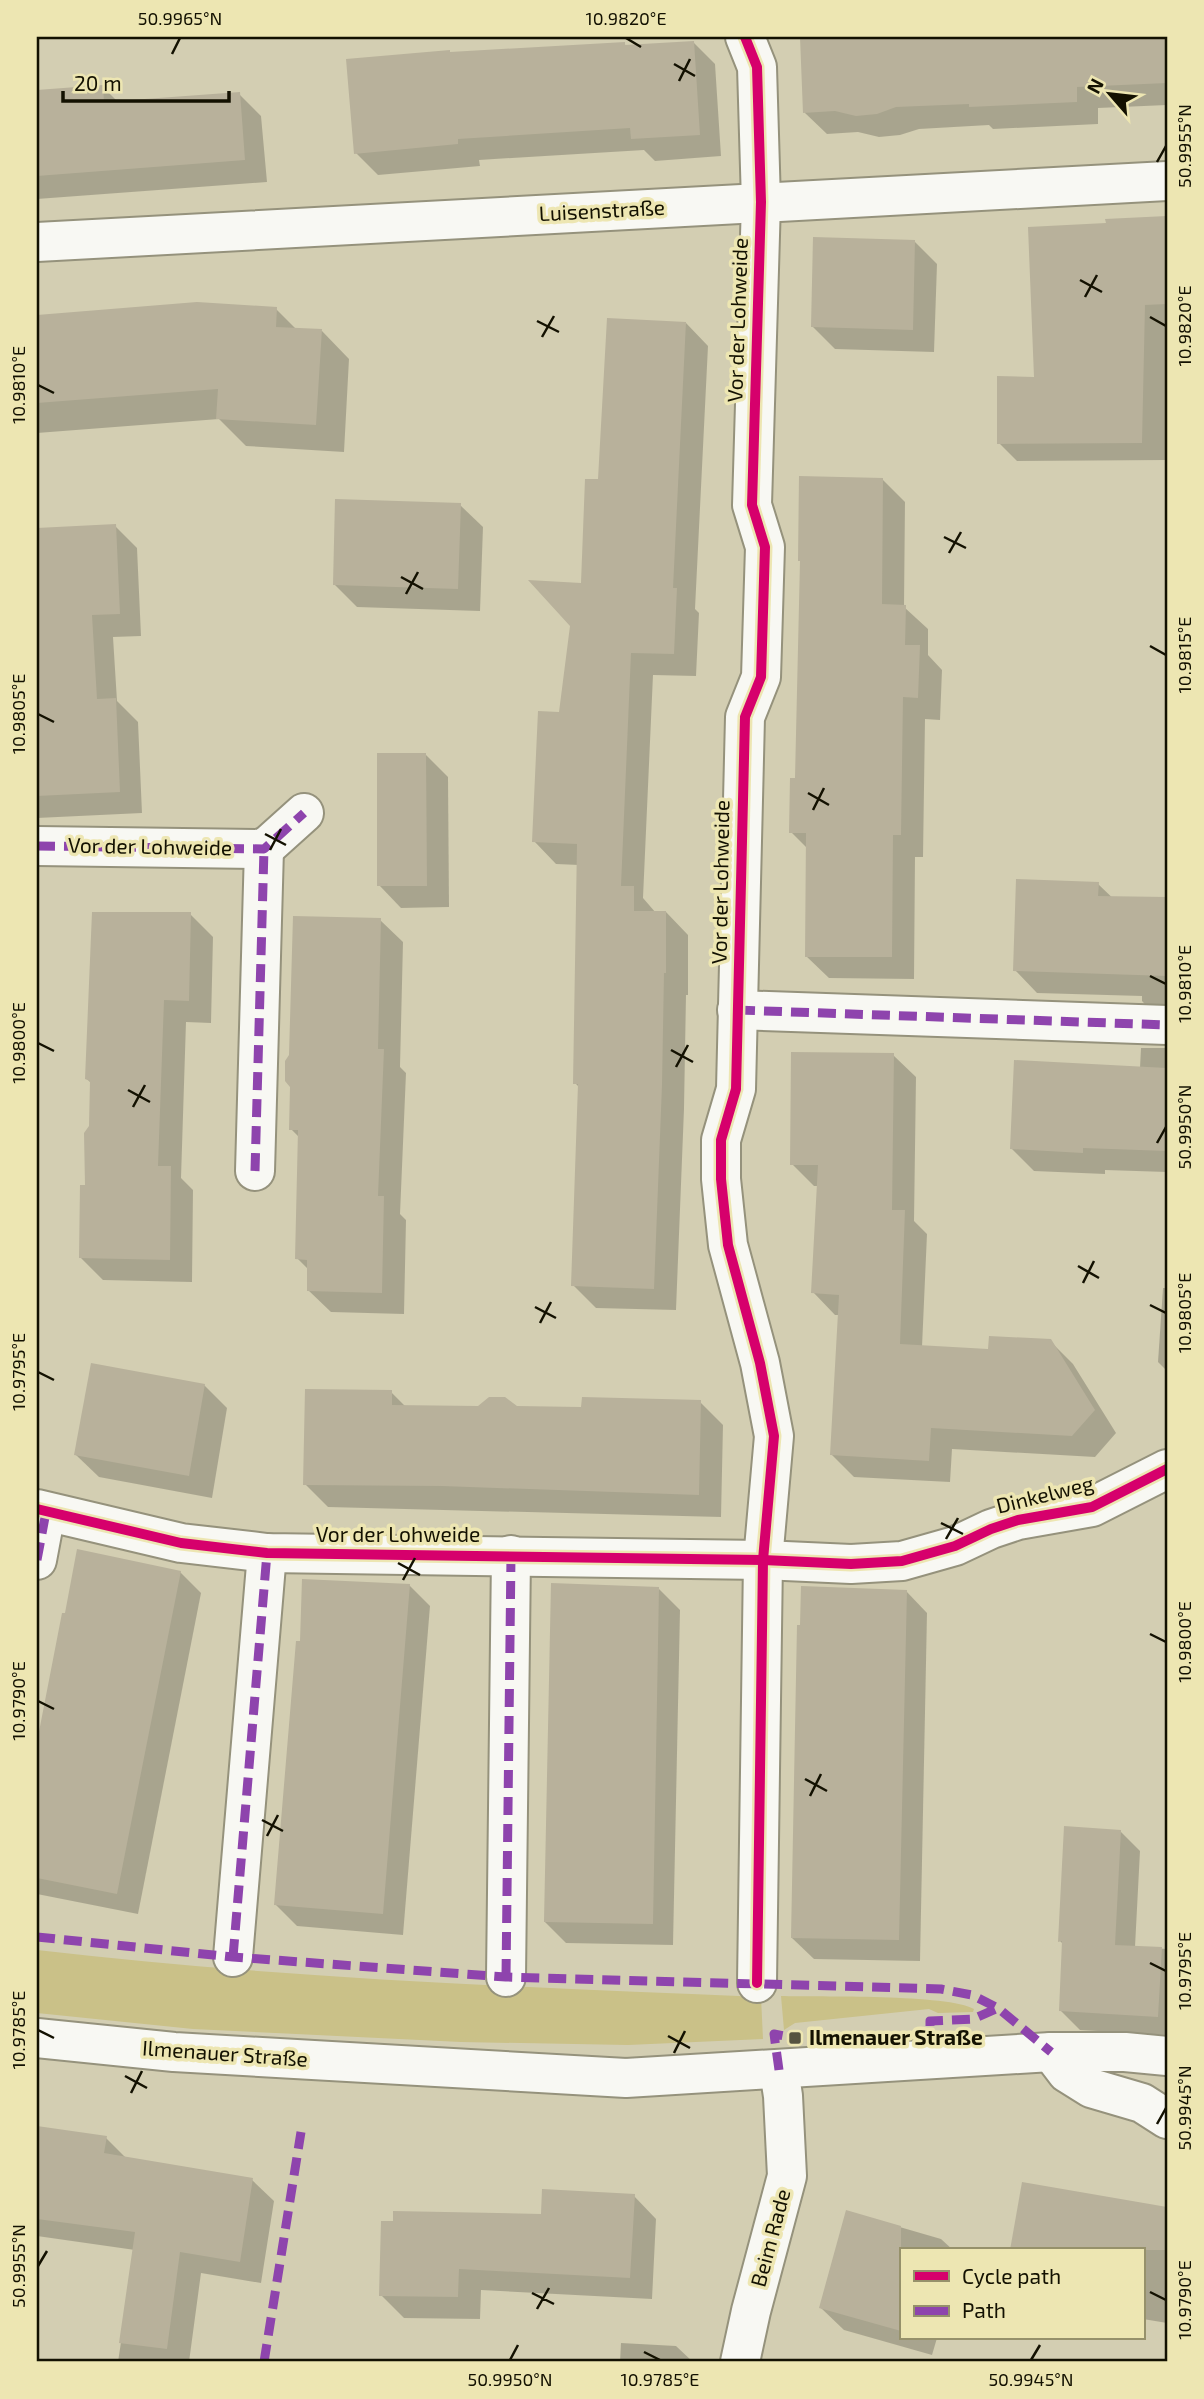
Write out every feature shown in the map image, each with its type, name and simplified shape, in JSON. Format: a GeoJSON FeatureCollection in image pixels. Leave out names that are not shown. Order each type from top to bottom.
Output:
{"type":"FeatureCollection","features":[{"type":"Feature","properties":{"kind":"street","name":"Vor der Lohweide"},"geometry":{"type":"LineString","coordinates":[[744,37],[757,68],[761,202],[752,505],[765,547],[761,677],[744,716],[736,1089],[721,1140],[721,1179],[728,1245],[760,1363],[774,1436],[763,1560],[757,1983]]}},
{"type":"Feature","properties":{"kind":"street","name":"Luisenstraße"},"geometry":{"type":"LineString","coordinates":[[37,242],[1167,181]]}},
{"type":"Feature","properties":{"kind":"street"},"geometry":{"type":"LineString","coordinates":[[264,849],[304,813]]}},
{"type":"Feature","properties":{"kind":"street","name":"Vor der Lohweide"},"geometry":{"type":"LineString","coordinates":[[37,846],[264,849],[256,1171]]}},
{"type":"Feature","properties":{"kind":"street"},"geometry":{"type":"LineString","coordinates":[[737,1010],[1167,1025]]}},
{"type":"Feature","properties":{"kind":"street","name":"Dinkelweg"},"geometry":{"type":"LineString","coordinates":[[763,1560],[851,1564],[902,1561],[955,1546],[1018,1520],[1092,1507],[1167,1469]]}},
{"type":"Feature","properties":{"kind":"street","name":"Vor der Lohweide"},"geometry":{"type":"LineString","coordinates":[[37,1560],[42,1511],[181,1543],[267,1553],[763,1560]]}},
{"type":"Feature","properties":{"kind":"street"},"geometry":{"type":"LineString","coordinates":[[233,1957],[267,1553]]}},
{"type":"Feature","properties":{"kind":"street","name":"Vor der Lohweide"},"geometry":{"type":"LineString","coordinates":[[506,1977],[511,1555]]}},
{"type":"Feature","properties":{"kind":"street","name":"Ilmenauer Straße"},"geometry":{"type":"LineString","coordinates":[[37,2038],[174,2052],[626,2078],[1051,2052],[1125,2052],[1167,2056]]}},
{"type":"Feature","properties":{"kind":"street"},"geometry":{"type":"LineString","coordinates":[[1051,2052],[1067,2073],[1091,2088],[1142,2104],[1167,2119]]}},
{"type":"Feature","properties":{"kind":"street","name":"Beim Rade"},"geometry":{"type":"LineString","coordinates":[[740,2362],[788,2176],[779,2070]]}},
{"type":"Feature","properties":{"kind":"shaded area"},"geometry":{"type":"Polygon","coordinates":[[[37,1950],[308,1975],[761,1997],[763,2039],[628,2045],[461,2042],[193,2029],[37,2013],[37,1950]]]}},
{"type":"Feature","properties":{"kind":"shaded area"},"geometry":{"type":"Polygon","coordinates":[[[781,1996],[911,1999],[960,2004],[974,2009],[973,2012],[938,2013],[929,2009],[795,2023],[784,2030],[781,1996]]]}},
{"type":"Feature","properties":{"kind":"building"},"geometry":{"type":"Polygon","coordinates":[[[800,37],[1167,37],[1167,83],[1077,87],[1077,102],[896,107],[877,114],[856,116],[835,111],[803,113],[800,37]]]}},
{"type":"Feature","properties":{"kind":"building"},"geometry":{"type":"Polygon","coordinates":[[[694,41],[700,135],[631,139],[630,128],[458,139],[458,144],[354,154],[346,59],[450,50],[694,41]]]}},
{"type":"Feature","properties":{"kind":"building"},"geometry":{"type":"Polygon","coordinates":[[[103,85],[104,102],[240,92],[245,160],[37,176],[37,90],[103,85]]]}},
{"type":"Feature","properties":{"kind":"building"},"geometry":{"type":"Polygon","coordinates":[[[1167,216],[1167,304],[1145,305],[1142,443],[997,444],[997,376],[1034,377],[1028,227],[1106,223],[1105,219],[1167,216]]]}},
{"type":"Feature","properties":{"kind":"building"},"geometry":{"type":"Polygon","coordinates":[[[813,237],[915,240],[913,330],[811,327],[813,237]]]}},
{"type":"Feature","properties":{"kind":"building"},"geometry":{"type":"Polygon","coordinates":[[[197,302],[277,307],[276,327],[322,329],[316,425],[216,419],[218,389],[37,403],[37,315],[197,302]]]}},
{"type":"Feature","properties":{"kind":"building"},"geometry":{"type":"Polygon","coordinates":[[[607,318],[686,322],[673,588],[677,588],[674,654],[631,653],[621,886],[634,886],[634,911],[666,911],[654,1289],[571,1286],[578,1084],[573,1084],[577,844],[532,842],[538,711],[559,712],[570,626],[528,580],[581,583],[585,479],[598,479],[607,318]]]}},
{"type":"Feature","properties":{"kind":"building"},"geometry":{"type":"Polygon","coordinates":[[[799,476],[883,478],[882,604],[906,605],[905,645],[920,645],[918,698],[903,697],[901,835],[893,835],[892,957],[805,957],[806,833],[789,833],[790,778],[795,778],[800,561],[799,476]]]}},
{"type":"Feature","properties":{"kind":"building"},"geometry":{"type":"Polygon","coordinates":[[[335,499],[461,503],[458,589],[333,585],[335,499]]]}},
{"type":"Feature","properties":{"kind":"building"},"geometry":{"type":"Polygon","coordinates":[[[116,524],[120,614],[92,615],[97,699],[116,698],[120,792],[37,796],[37,528],[116,524]]]}},
{"type":"Feature","properties":{"kind":"building"},"geometry":{"type":"Polygon","coordinates":[[[377,753],[426,753],[427,886],[377,886],[377,753]]]}},
{"type":"Feature","properties":{"kind":"building"},"geometry":{"type":"Polygon","coordinates":[[[1016,879],[1099,882],[1098,896],[1167,897],[1167,976],[1013,971],[1016,879]]]}},
{"type":"Feature","properties":{"kind":"building"},"geometry":{"type":"Polygon","coordinates":[[[92,912],[191,912],[189,1001],[164,1000],[158,1166],[171,1166],[170,1260],[79,1258],[80,1185],[85,1185],[84,1133],[89,1126],[90,1081],[85,1079],[92,912]]]}},
{"type":"Feature","properties":{"kind":"building"},"geometry":{"type":"Polygon","coordinates":[[[293,916],[381,918],[378,1049],[384,1049],[378,1196],[384,1196],[382,1293],[307,1291],[307,1260],[295,1259],[298,1130],[289,1130],[290,1087],[285,1081],[285,1061],[289,1055],[293,916]]]}},
{"type":"Feature","properties":{"kind":"building"},"geometry":{"type":"Polygon","coordinates":[[[791,1052],[894,1053],[892,1210],[905,1210],[900,1344],[988,1349],[989,1336],[1051,1339],[1095,1410],[1072,1436],[931,1428],[929,1461],[830,1455],[839,1295],[811,1293],[818,1165],[790,1165],[791,1052]]]}},
{"type":"Feature","properties":{"kind":"building"},"geometry":{"type":"Polygon","coordinates":[[[1014,1060],[1167,1068],[1167,1151],[1083,1148],[1083,1153],[1010,1149],[1014,1060]]]}},
{"type":"Feature","properties":{"kind":"building"},"geometry":{"type":"Polygon","coordinates":[[[91,1363],[205,1384],[189,1476],[74,1455],[91,1363]]]}},
{"type":"Feature","properties":{"kind":"building"},"geometry":{"type":"Polygon","coordinates":[[[305,1389],[392,1390],[392,1405],[478,1406],[489,1397],[505,1397],[517,1406],[581,1407],[582,1397],[701,1400],[699,1495],[442,1486],[303,1485],[305,1389]]]}},
{"type":"Feature","properties":{"kind":"building"},"geometry":{"type":"Polygon","coordinates":[[[77,1549],[181,1571],[117,1894],[37,1878],[37,1742],[77,1549]]]}},
{"type":"Feature","properties":{"kind":"building"},"geometry":{"type":"Polygon","coordinates":[[[302,1579],[410,1584],[383,1914],[274,1905],[296,1641],[300,1641],[302,1579]]]}},
{"type":"Feature","properties":{"kind":"building"},"geometry":{"type":"Polygon","coordinates":[[[551,1583],[659,1587],[653,1924],[544,1922],[551,1583]]]}},
{"type":"Feature","properties":{"kind":"building"},"geometry":{"type":"Polygon","coordinates":[[[801,1586],[907,1590],[899,1940],[791,1938],[797,1625],[800,1625],[801,1586]]]}},
{"type":"Feature","properties":{"kind":"building"},"geometry":{"type":"Polygon","coordinates":[[[1064,1826],[1121,1830],[1115,1945],[1162,1947],[1158,2017],[1059,2011],[1062,1941],[1058,1942],[1064,1826]]]}},
{"type":"Feature","properties":{"kind":"building"},"geometry":{"type":"Polygon","coordinates":[[[37,2126],[107,2136],[104,2153],[253,2178],[240,2262],[180,2252],[167,2349],[119,2343],[135,2232],[37,2219],[37,2126]]]}},
{"type":"Feature","properties":{"kind":"building"},"geometry":{"type":"Polygon","coordinates":[[[1022,2182],[1167,2207],[1167,2250],[1010,2248],[1022,2182]]]}},
{"type":"Feature","properties":{"kind":"building"},"geometry":{"type":"Polygon","coordinates":[[[542,2189],[635,2194],[630,2278],[459,2269],[458,2297],[379,2296],[381,2221],[393,2221],[393,2211],[541,2214],[542,2189]]]}},
{"type":"Feature","properties":{"kind":"building"},"geometry":{"type":"Polygon","coordinates":[[[846,2210],[901,2226],[900,2331],[819,2308],[846,2210]]]}},
{"type":"Feature","properties":{"kind":"marked path"},"geometry":{"type":"LineString","coordinates":[[37,846],[264,849],[304,813]]}},
{"type":"Feature","properties":{"kind":"marked path"},"geometry":{"type":"LineString","coordinates":[[255,1171],[264,849]]}},
{"type":"Feature","properties":{"kind":"marked path"},"geometry":{"type":"LineString","coordinates":[[737,1010],[1167,1025]]}},
{"type":"Feature","properties":{"kind":"marked path"},"geometry":{"type":"LineString","coordinates":[[37,1560],[46,1512]]}},
{"type":"Feature","properties":{"kind":"marked path"},"geometry":{"type":"LineString","coordinates":[[233,1957],[267,1553]]}},
{"type":"Feature","properties":{"kind":"marked path"},"geometry":{"type":"LineString","coordinates":[[506,1977],[511,1555]]}},
{"type":"Feature","properties":{"kind":"marked path"},"geometry":{"type":"LineString","coordinates":[[37,1937],[233,1957],[506,1977],[941,1989],[972,1995],[998,2008],[1051,2052]]}},
{"type":"Feature","properties":{"kind":"marked path"},"geometry":{"type":"LineString","coordinates":[[930,2026],[930,2021],[973,2019],[998,2008]]}},
{"type":"Feature","properties":{"kind":"marked path"},"geometry":{"type":"LineString","coordinates":[[779,2070],[774,2034],[795,2038]]}},
{"type":"Feature","properties":{"kind":"marked path"},"geometry":{"type":"LineString","coordinates":[[264,2362],[301,2132]]}},
{"type":"Feature","properties":{"kind":"cycle path"},"geometry":{"type":"LineString","coordinates":[[745,37],[757,67],[761,202],[752,505],[765,547],[761,677],[745,717],[736,1089],[721,1140],[721,1179],[728,1245],[760,1363],[774,1436],[763,1560],[757,1983]]}},
{"type":"Feature","properties":{"kind":"cycle path"},"geometry":{"type":"LineString","coordinates":[[37,1509],[181,1543],[267,1553],[763,1560],[851,1564],[902,1561],[955,1546],[1018,1520],[1092,1507],[1167,1469]]}},
{"type":"Feature","properties":{"kind":"place","name":"Ilmenauer Straße"},"geometry":{"type":"Point","coordinates":[795,2038]}}]}
